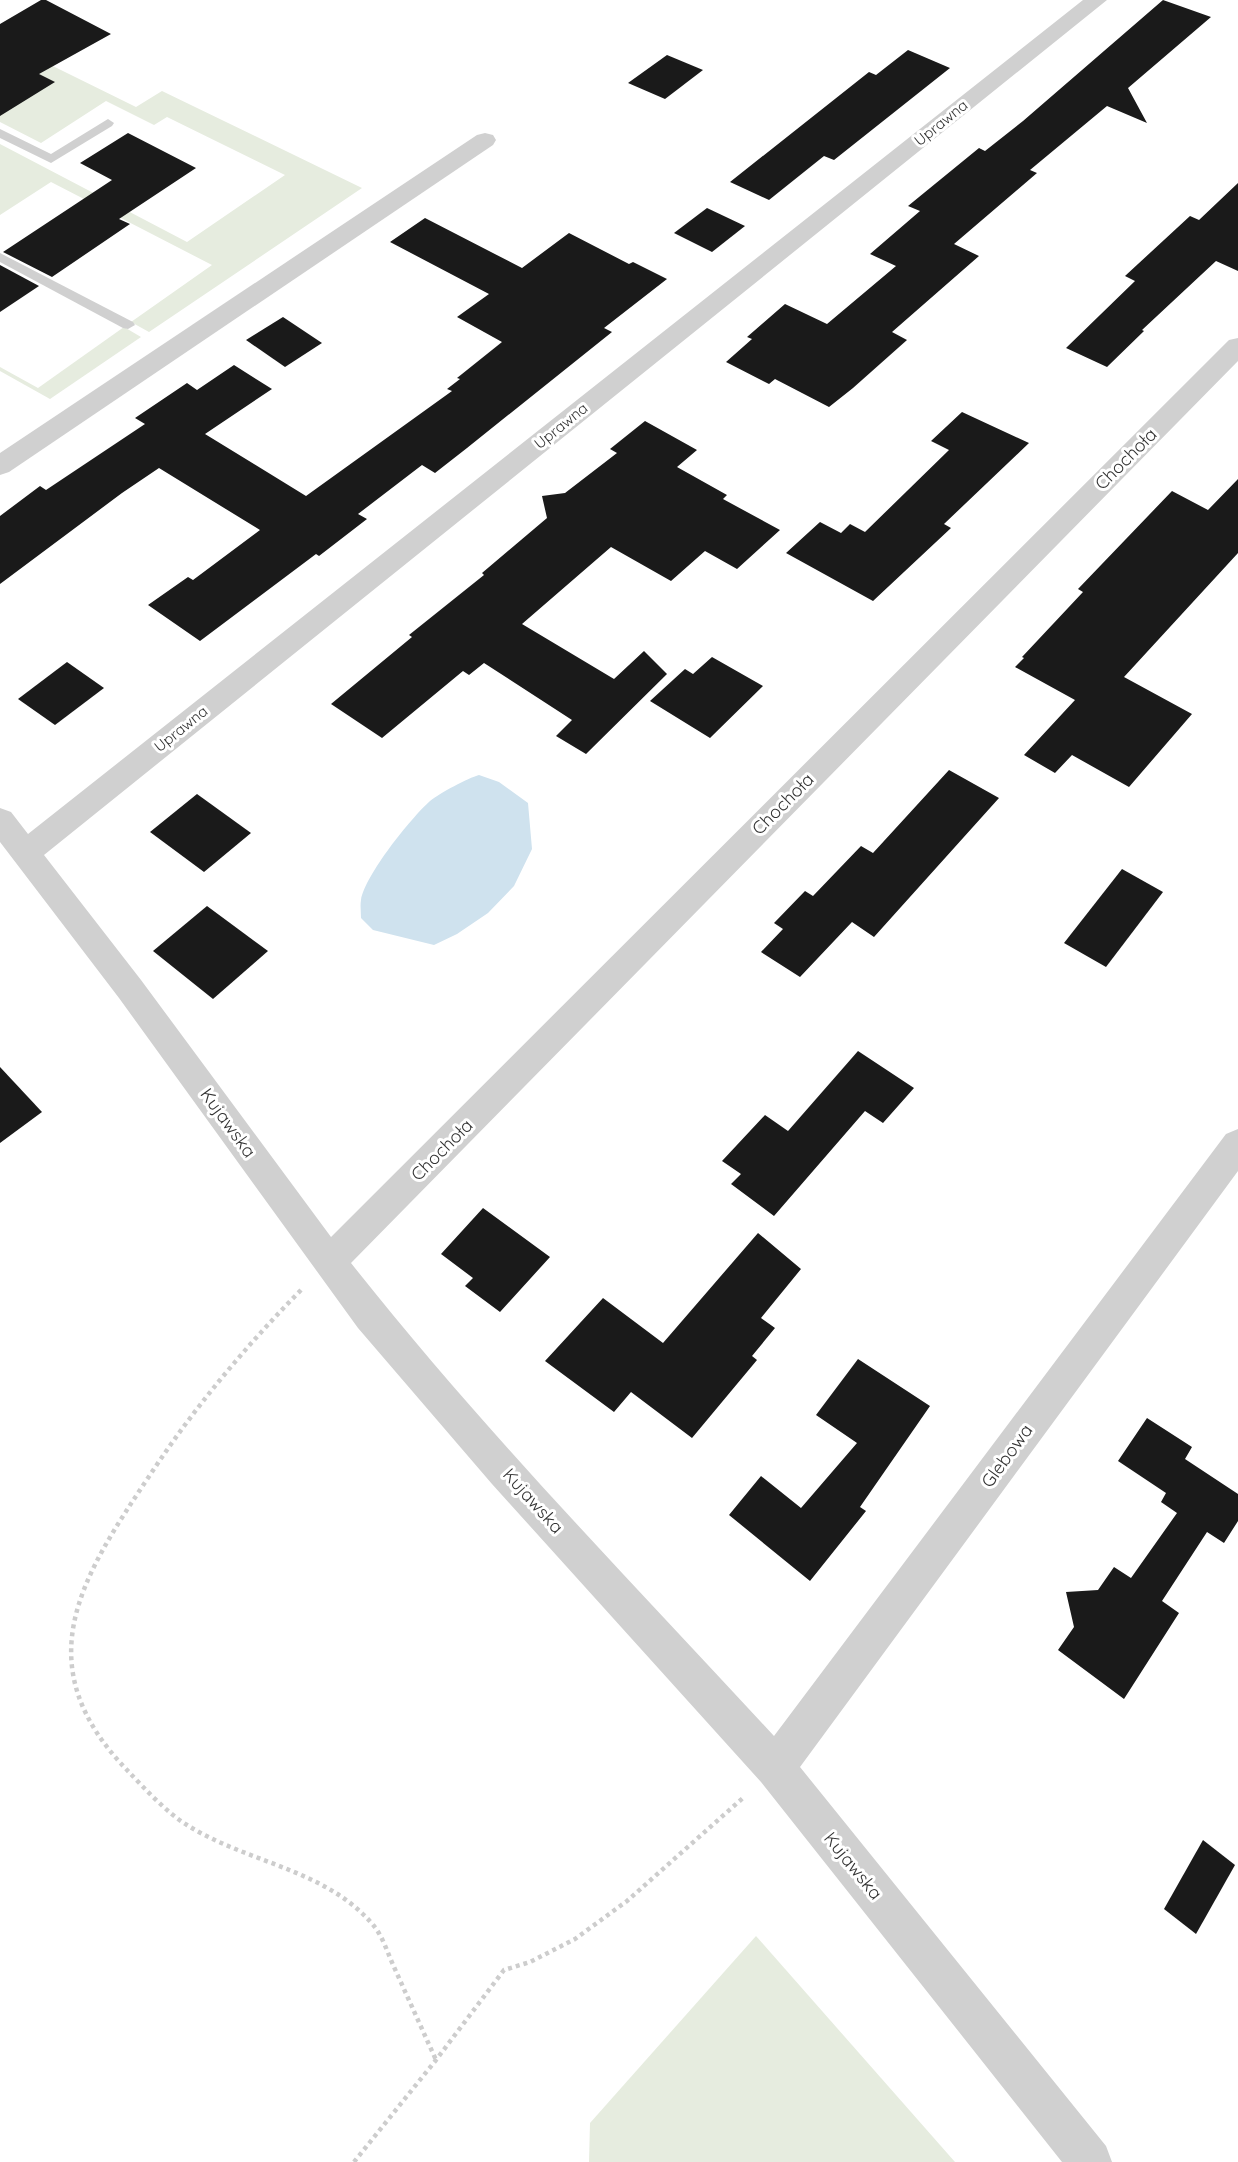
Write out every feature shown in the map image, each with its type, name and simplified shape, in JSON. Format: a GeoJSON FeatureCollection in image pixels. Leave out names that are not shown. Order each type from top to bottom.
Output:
{"type":"FeatureCollection","features":[{"type":"Feature","properties":{"kind":"street","name":"Uprawna"},"geometry":{"type":"LineString","coordinates":[[26,852],[1096,0]]}},
{"type":"Feature","properties":{"kind":"street"},"geometry":{"type":"LineString","coordinates":[[0,466],[485,140]]}},
{"type":"Feature","properties":{"kind":"street","name":"Chochoła"},"geometry":{"type":"LineString","coordinates":[[329,1262],[1238,346]]}},
{"type":"Feature","properties":{"kind":"street","name":"Kujawska"},"geometry":{"type":"LineString","coordinates":[[0,820],[130,989],[329,1262],[405,1356],[506,1471],[775,1767],[1090,2162]]}},
{"type":"Feature","properties":{"kind":"street","name":"Glebowa"},"geometry":{"type":"LineString","coordinates":[[775,1767],[1238,1144]]}},
{"type":"Feature","properties":{"kind":"lane"},"geometry":{"type":"LineString","coordinates":[[0,133],[51,159],[108,123]]}},
{"type":"Feature","properties":{"kind":"lane"},"geometry":{"type":"LineString","coordinates":[[0,257],[128,325]]}},
{"type":"Feature","properties":{"kind":"path"},"geometry":{"type":"LineString","coordinates":[[329,1262],[278,1312],[239,1356],[167,1449],[126,1511],[97,1560],[76,1611],[71,1646],[73,1678],[82,1709],[101,1742],[143,1786],[185,1824],[210,1839],[324,1885],[361,1908],[376,1928],[436,2060]]}},
{"type":"Feature","properties":{"kind":"path"},"geometry":{"type":"LineString","coordinates":[[354,2162],[436,2060],[504,1970],[530,1962],[576,1939],[627,1901],[775,1767]]}},
{"type":"Feature","properties":{"kind":"shaded area"},"geometry":{"type":"Polygon","coordinates":[[[0,40],[136,107],[162,91],[362,188],[149,332],[131,322],[212,265],[51,182],[0,215],[0,144],[187,242],[285,175],[167,117],[154,125],[106,101],[41,143],[0,122],[0,40]]]}},
{"type":"Feature","properties":{"kind":"shaded area"},"geometry":{"type":"Polygon","coordinates":[[[124,327],[141,337],[50,399],[0,371],[0,367],[38,388],[124,327]]]}},
{"type":"Feature","properties":{"kind":"shaded area"},"geometry":{"type":"Polygon","coordinates":[[[756,1936],[955,2162],[589,2162],[590,2123],[756,1936]]]}},
{"type":"Feature","properties":{"kind":"water"},"geometry":{"type":"Polygon","coordinates":[[[479,775],[499,782],[528,803],[532,849],[514,886],[488,913],[457,934],[434,945],[373,930],[361,918],[361,902],[364,889],[380,862],[401,833],[430,801],[454,786],[479,775]]]}},
{"type":"Feature","properties":{"kind":"building"},"geometry":{"type":"Polygon","coordinates":[[[41,0],[46,0],[111,34],[39,74],[55,82],[0,116],[0,24],[41,0]]]}},
{"type":"Feature","properties":{"kind":"building"},"geometry":{"type":"Polygon","coordinates":[[[1163,0],[1211,17],[1128,88],[1147,123],[1107,106],[1030,170],[1037,173],[954,244],[979,256],[892,332],[907,340],[853,388],[829,407],[775,379],[769,384],[726,362],[752,339],[747,337],[785,304],[827,324],[896,266],[870,254],[920,211],[908,206],[979,148],[985,151],[1023,121],[1163,0]]]}},
{"type":"Feature","properties":{"kind":"building"},"geometry":{"type":"Polygon","coordinates":[[[908,50],[950,68],[834,160],[824,156],[769,200],[730,182],[869,72],[876,75],[908,50]]]}},
{"type":"Feature","properties":{"kind":"building"},"geometry":{"type":"Polygon","coordinates":[[[667,55],[703,70],[665,99],[628,83],[667,55]]]}},
{"type":"Feature","properties":{"kind":"building"},"geometry":{"type":"Polygon","coordinates":[[[128,133],[196,168],[119,219],[130,224],[52,277],[3,252],[112,180],[80,163],[128,133]]]}},
{"type":"Feature","properties":{"kind":"building"},"geometry":{"type":"Polygon","coordinates":[[[1238,183],[1238,271],[1216,261],[1142,330],[1144,331],[1107,367],[1066,348],[1135,281],[1125,276],[1190,216],[1199,220],[1238,183]]]}},
{"type":"Feature","properties":{"kind":"building"},"geometry":{"type":"Polygon","coordinates":[[[707,208],[745,226],[712,252],[674,233],[707,208]]]}},
{"type":"Feature","properties":{"kind":"building"},"geometry":{"type":"Polygon","coordinates":[[[425,218],[522,268],[569,233],[629,264],[633,262],[667,279],[604,328],[612,332],[435,473],[422,465],[358,514],[367,519],[319,556],[316,554],[200,641],[148,605],[188,577],[193,580],[260,530],[159,468],[0,584],[0,516],[40,486],[46,490],[145,424],[135,418],[187,383],[197,390],[234,365],[272,389],[205,434],[306,496],[452,391],[447,389],[460,379],[457,378],[502,342],[457,317],[489,294],[390,242],[425,218]]]}},
{"type":"Feature","properties":{"kind":"building"},"geometry":{"type":"Polygon","coordinates":[[[0,265],[39,286],[0,312],[0,265]]]}},
{"type":"Feature","properties":{"kind":"building"},"geometry":{"type":"Polygon","coordinates":[[[283,317],[322,343],[285,367],[246,340],[283,317]]]}},
{"type":"Feature","properties":{"kind":"building"},"geometry":{"type":"Polygon","coordinates":[[[962,412],[1029,443],[944,524],[951,528],[873,601],[786,553],[820,522],[841,533],[850,524],[865,532],[949,450],[931,441],[962,412]]]}},
{"type":"Feature","properties":{"kind":"building"},"geometry":{"type":"Polygon","coordinates":[[[645,421],[697,450],[677,467],[727,495],[723,499],[780,530],[737,569],[705,551],[671,581],[611,547],[522,624],[614,679],[644,651],[667,674],[586,754],[556,736],[572,720],[484,663],[469,675],[463,671],[382,738],[331,704],[412,637],[409,635],[484,575],[482,573],[547,518],[542,496],[565,493],[617,453],[610,449],[645,421]]]}},
{"type":"Feature","properties":{"kind":"building"},"geometry":{"type":"Polygon","coordinates":[[[1238,479],[1238,553],[1124,677],[1192,714],[1129,787],[1072,755],[1055,773],[1024,755],[1075,700],[1015,667],[1024,658],[1022,657],[1083,592],[1078,589],[1172,491],[1208,510],[1238,479]]]}},
{"type":"Feature","properties":{"kind":"building"},"geometry":{"type":"Polygon","coordinates":[[[712,657],[763,686],[710,738],[650,701],[685,669],[693,674],[712,657]]]}},
{"type":"Feature","properties":{"kind":"building"},"geometry":{"type":"Polygon","coordinates":[[[67,662],[104,688],[55,725],[18,699],[67,662]]]}},
{"type":"Feature","properties":{"kind":"building"},"geometry":{"type":"Polygon","coordinates":[[[949,770],[999,798],[874,937],[852,922],[800,977],[761,952],[783,929],[774,923],[805,891],[813,896],[861,846],[873,853],[949,770]]]}},
{"type":"Feature","properties":{"kind":"building"},"geometry":{"type":"Polygon","coordinates":[[[197,794],[251,833],[204,872],[150,832],[197,794]]]}},
{"type":"Feature","properties":{"kind":"building"},"geometry":{"type":"Polygon","coordinates":[[[1122,869],[1163,892],[1106,967],[1064,943],[1122,869]]]}},
{"type":"Feature","properties":{"kind":"building"},"geometry":{"type":"Polygon","coordinates":[[[207,906],[268,951],[213,999],[153,951],[207,906]]]}},
{"type":"Feature","properties":{"kind":"building"},"geometry":{"type":"Polygon","coordinates":[[[858,1051],[914,1088],[883,1123],[865,1111],[774,1216],[731,1184],[741,1174],[722,1161],[765,1115],[788,1131],[858,1051]]]}},
{"type":"Feature","properties":{"kind":"building"},"geometry":{"type":"Polygon","coordinates":[[[0,1067],[42,1112],[0,1143],[0,1067]]]}},
{"type":"Feature","properties":{"kind":"building"},"geometry":{"type":"Polygon","coordinates":[[[483,1208],[550,1257],[500,1312],[465,1286],[473,1278],[441,1254],[483,1208]]]}},
{"type":"Feature","properties":{"kind":"building"},"geometry":{"type":"Polygon","coordinates":[[[758,1233],[801,1269],[761,1318],[775,1328],[752,1356],[757,1360],[692,1438],[631,1392],[614,1412],[545,1361],[603,1298],[663,1343],[758,1233]]]}},
{"type":"Feature","properties":{"kind":"building"},"geometry":{"type":"Polygon","coordinates":[[[858,1359],[930,1406],[860,1507],[866,1511],[810,1581],[729,1515],[761,1476],[801,1508],[857,1443],[816,1415],[858,1359]]]}},
{"type":"Feature","properties":{"kind":"building"},"geometry":{"type":"Polygon","coordinates":[[[1147,1418],[1192,1447],[1185,1459],[1238,1494],[1238,1521],[1224,1543],[1207,1532],[1162,1601],[1179,1613],[1124,1699],[1058,1650],[1074,1627],[1066,1592],[1098,1590],[1114,1567],[1131,1578],[1177,1513],[1161,1502],[1166,1493],[1118,1461],[1147,1418]]]}},
{"type":"Feature","properties":{"kind":"building"},"geometry":{"type":"Polygon","coordinates":[[[1203,1840],[1235,1865],[1196,1934],[1164,1909],[1203,1840]]]}}]}
